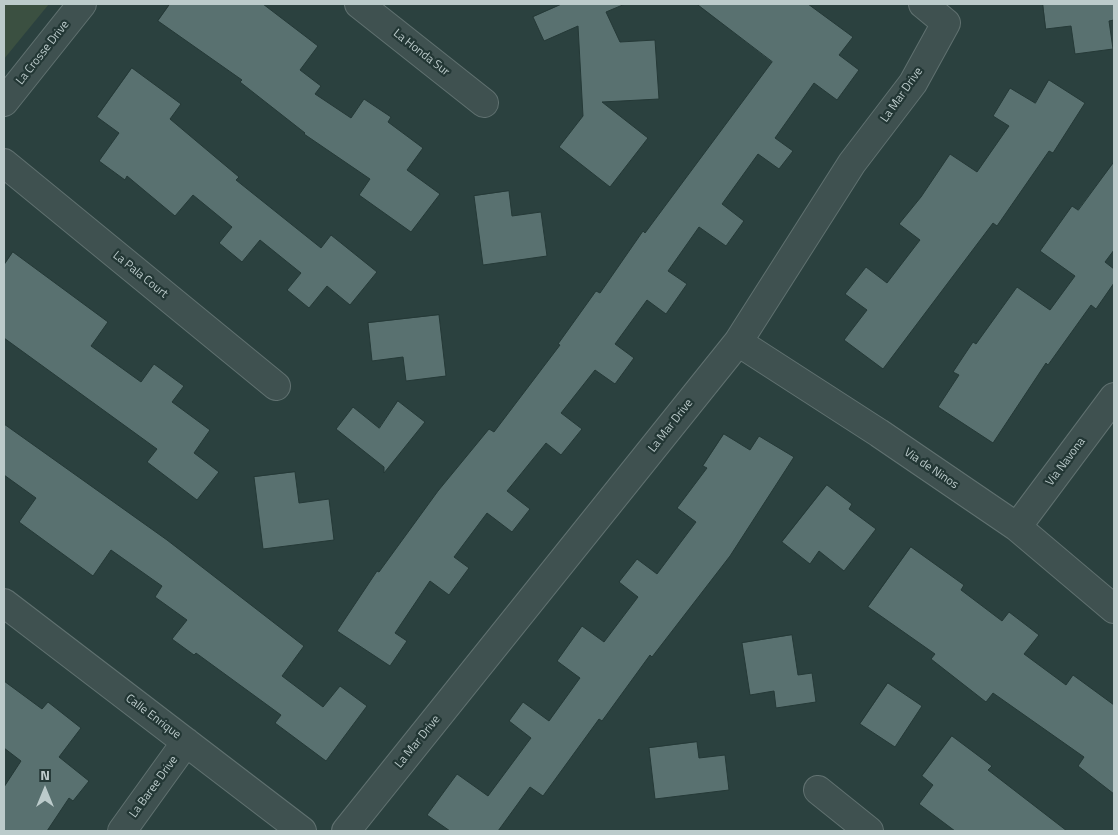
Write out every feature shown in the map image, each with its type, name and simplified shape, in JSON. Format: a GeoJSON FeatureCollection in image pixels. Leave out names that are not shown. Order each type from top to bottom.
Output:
{"type":"FeatureCollection","features":[{"type":"Feature","properties":{"kind":"street","name":"La Crosse Drive"},"geometry":{"type":"LineString","coordinates":[[4,102],[82,4]]}},
{"type":"Feature","properties":{"kind":"street","name":"La Honda Sur"},"geometry":{"type":"LineString","coordinates":[[359,4],[484,102]]}},
{"type":"Feature","properties":{"kind":"street","name":"La Mar Drive"},"geometry":{"type":"LineString","coordinates":[[346,831],[738,342],[852,163],[913,83],[946,23],[923,4]]}},
{"type":"Feature","properties":{"kind":"street","name":"La Pala Court"},"geometry":{"type":"LineString","coordinates":[[4,163],[276,386]]}},
{"type":"Feature","properties":{"kind":"street","name":"Via de Ninos"},"geometry":{"type":"LineString","coordinates":[[738,342],[879,433],[1017,527],[1114,609]]}},
{"type":"Feature","properties":{"kind":"street","name":"Via Navona"},"geometry":{"type":"LineString","coordinates":[[1017,527],[1114,397]]}},
{"type":"Feature","properties":{"kind":"street","name":"Calle Enrique"},"geometry":{"type":"LineString","coordinates":[[4,603],[302,831]]}},
{"type":"Feature","properties":{"kind":"street","name":"La Baree Drive"},"geometry":{"type":"LineString","coordinates":[[122,831],[186,742]]}},
{"type":"Feature","properties":{"kind":"street"},"geometry":{"type":"LineString","coordinates":[[818,790],[868,831]]}},
{"type":"Feature","properties":{"kind":"green space"},"geometry":{"type":"Polygon","coordinates":[[[4,4],[49,4],[4,59],[4,4]]]}},
{"type":"Feature","properties":{"kind":"building"},"geometry":{"type":"Polygon","coordinates":[[[170,4],[263,4],[318,46],[300,70],[321,86],[315,94],[351,118],[364,99],[391,117],[388,122],[423,148],[407,170],[440,194],[411,232],[359,195],[370,179],[304,134],[240,82],[242,80],[158,21],[170,4]]]}},
{"type":"Feature","properties":{"kind":"building"},"geometry":{"type":"Polygon","coordinates":[[[562,4],[625,4],[606,12],[620,42],[655,40],[659,99],[602,102],[648,138],[610,187],[559,147],[583,116],[578,26],[544,41],[533,17],[562,4]]]}},
{"type":"Feature","properties":{"kind":"building"},"geometry":{"type":"Polygon","coordinates":[[[697,4],[808,4],[853,37],[839,55],[859,70],[837,100],[814,83],[775,138],[793,151],[779,169],[758,154],[722,204],[744,221],[726,246],[699,227],[668,271],[687,284],[666,314],[647,300],[615,344],[634,358],[615,384],[595,370],[561,413],[582,429],[561,455],[546,443],[507,491],[530,509],[512,532],[487,513],[454,557],[469,568],[449,595],[430,581],[395,633],[407,641],[390,666],[337,631],[377,571],[379,572],[438,491],[489,429],[494,432],[560,345],[558,344],[596,291],[600,293],[643,231],[645,233],[772,62],[697,4]]]}},
{"type":"Feature","properties":{"kind":"building"},"geometry":{"type":"Polygon","coordinates":[[[1043,4],[1114,4],[1114,20],[1109,21],[1113,49],[1075,54],[1071,26],[1046,29],[1043,4]]]}},
{"type":"Feature","properties":{"kind":"building"},"geometry":{"type":"Polygon","coordinates":[[[132,68],[181,104],[170,119],[239,177],[236,180],[321,248],[331,235],[377,272],[350,305],[327,286],[309,308],[287,290],[301,273],[260,240],[242,262],[219,243],[232,227],[193,195],[175,216],[127,176],[125,180],[99,161],[119,133],[97,117],[132,68]]]}},
{"type":"Feature","properties":{"kind":"building"},"geometry":{"type":"Polygon","coordinates":[[[1049,80],[1085,103],[1053,153],[1049,151],[997,226],[993,223],[883,369],[844,340],[867,310],[845,294],[866,267],[887,283],[920,240],[899,224],[921,197],[950,154],[977,172],[1009,126],[993,116],[1010,88],[1035,103],[1049,80]]]}},
{"type":"Feature","properties":{"kind":"building"},"geometry":{"type":"Polygon","coordinates":[[[1114,162],[1114,250],[1105,262],[1114,269],[1114,283],[1096,309],[1091,305],[1048,365],[1046,363],[993,443],[938,407],[959,375],[953,372],[973,342],[976,344],[1017,287],[1050,310],[1075,276],[1040,251],[1072,206],[1078,210],[1114,162]]]}},
{"type":"Feature","properties":{"kind":"building"},"geometry":{"type":"Polygon","coordinates":[[[509,191],[512,216],[541,212],[547,256],[483,265],[474,196],[509,191]]]}},
{"type":"Feature","properties":{"kind":"building"},"geometry":{"type":"Polygon","coordinates":[[[13,252],[108,322],[91,346],[141,382],[154,364],[184,386],[172,402],[210,430],[194,453],[219,472],[197,500],[147,462],[157,449],[4,338],[4,265],[13,252]]]}},
{"type":"Feature","properties":{"kind":"building"},"geometry":{"type":"Polygon","coordinates":[[[439,315],[446,376],[406,381],[403,357],[372,361],[368,323],[439,315]]]}},
{"type":"Feature","properties":{"kind":"building"},"geometry":{"type":"Polygon","coordinates":[[[398,401],[425,422],[384,473],[384,467],[336,429],[353,407],[379,428],[398,401]]]}},
{"type":"Feature","properties":{"kind":"building"},"geometry":{"type":"Polygon","coordinates":[[[4,424],[167,540],[304,646],[282,676],[323,707],[340,686],[367,706],[326,761],[275,723],[281,715],[196,653],[194,655],[172,639],[187,620],[155,597],[162,586],[111,550],[93,576],[19,522],[36,498],[4,475],[4,424]]]}},
{"type":"Feature","properties":{"kind":"building"},"geometry":{"type":"Polygon","coordinates":[[[724,434],[750,450],[759,436],[794,457],[730,556],[652,657],[650,655],[602,721],[599,719],[543,796],[530,787],[498,831],[450,831],[427,815],[457,774],[488,796],[531,738],[509,721],[523,702],[549,721],[580,678],[557,661],[582,626],[604,642],[638,597],[619,582],[637,559],[657,574],[696,522],[677,508],[707,468],[703,466],[724,434]]]}},
{"type":"Feature","properties":{"kind":"building"},"geometry":{"type":"Polygon","coordinates":[[[295,472],[299,503],[329,499],[334,540],[263,549],[254,477],[295,472]]]}},
{"type":"Feature","properties":{"kind":"building"},"geometry":{"type":"Polygon","coordinates":[[[827,485],[852,504],[849,509],[876,529],[844,571],[819,551],[810,564],[782,542],[827,485]]]}},
{"type":"Feature","properties":{"kind":"building"},"geometry":{"type":"Polygon","coordinates":[[[911,547],[964,585],[961,590],[1002,621],[1009,612],[1039,635],[1024,654],[1066,685],[1073,675],[1114,705],[1114,794],[1078,766],[1084,757],[993,693],[986,702],[931,659],[935,654],[868,607],[911,547]]]}},
{"type":"Feature","properties":{"kind":"building"},"geometry":{"type":"Polygon","coordinates":[[[792,635],[798,675],[812,673],[816,702],[776,708],[774,691],[750,695],[742,643],[792,635]]]}},
{"type":"Feature","properties":{"kind":"building"},"geometry":{"type":"Polygon","coordinates":[[[4,681],[42,709],[48,702],[81,728],[59,757],[89,781],[73,801],[69,798],[47,831],[4,831],[4,787],[21,761],[4,748],[4,681]]]}},
{"type":"Feature","properties":{"kind":"building"},"geometry":{"type":"Polygon","coordinates":[[[888,683],[922,706],[895,747],[860,724],[888,683]]]}},
{"type":"Feature","properties":{"kind":"building"},"geometry":{"type":"Polygon","coordinates":[[[952,736],[992,766],[988,770],[1067,831],[955,831],[919,804],[933,785],[922,776],[952,736]]]}},
{"type":"Feature","properties":{"kind":"building"},"geometry":{"type":"Polygon","coordinates":[[[697,742],[699,758],[725,755],[729,790],[655,799],[649,748],[697,742]]]}}]}
